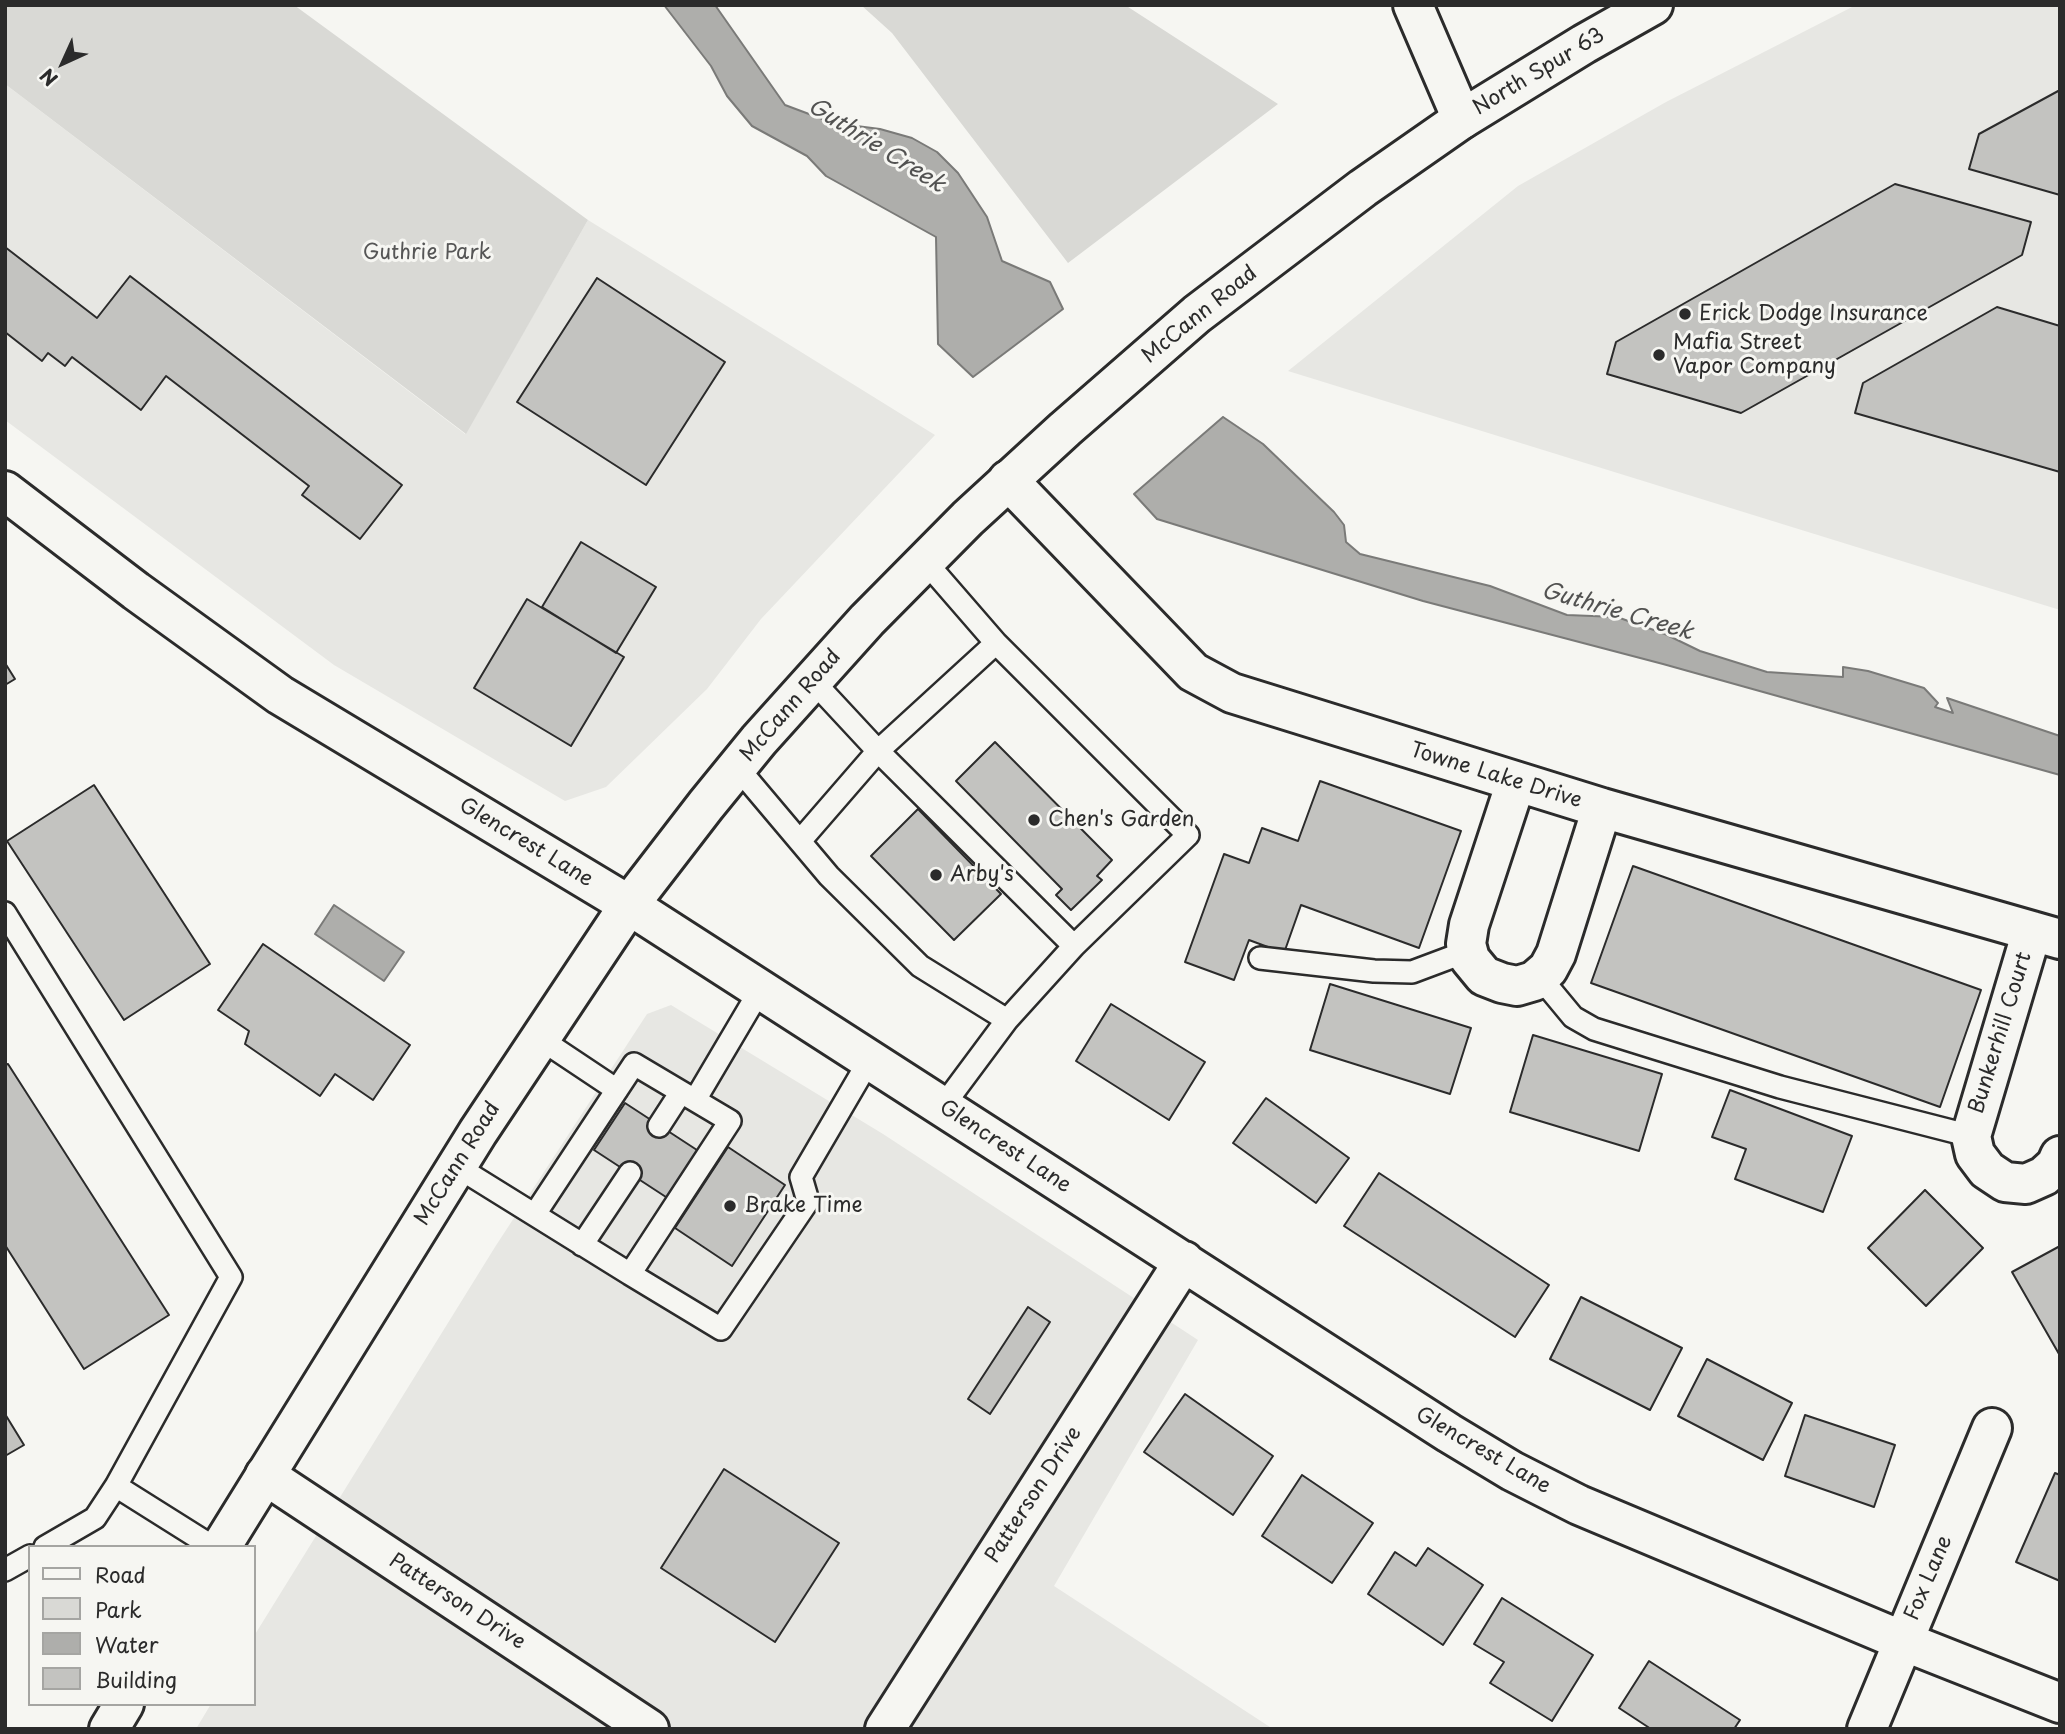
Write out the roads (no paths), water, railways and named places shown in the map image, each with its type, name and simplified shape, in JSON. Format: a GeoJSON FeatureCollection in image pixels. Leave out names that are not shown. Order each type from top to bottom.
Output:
{"type":"FeatureCollection","features":[{"type":"Feature","properties":{"kind":"street"},"geometry":{"type":"LineString","coordinates":[[1413,5],[1462,120]]}},
{"type":"Feature","properties":{"kind":"street","name":"North Spur 63"},"geometry":{"type":"LineString","coordinates":[[1462,120],[1584,44],[1653,5]]}},
{"type":"Feature","properties":{"kind":"street","name":"McCann Road"},"geometry":{"type":"LineString","coordinates":[[222,1545],[456,1166],[629,905],[737,767],[812,680],[924,560],[1008,480],[1197,314],[1363,188],[1462,120]]}},
{"type":"Feature","properties":{"kind":"street","name":"Towne Lake Drive"},"geometry":{"type":"LineString","coordinates":[[1008,480],[1193,672],[1232,693],[1602,808],[2046,935]]}},
{"type":"Feature","properties":{"kind":"street","name":"Glencrest Lane"},"geometry":{"type":"LineString","coordinates":[[5,491],[136,592],[280,695],[629,905],[1512,1471],[1579,1505],[1903,1641],[2060,1703]]}},
{"type":"Feature","properties":{"kind":"street"},"geometry":{"type":"LineString","coordinates":[[1516,782],[1469,925],[1466,944],[1470,959],[1484,976],[1517,986],[1534,981],[1548,969],[1556,954],[1602,808]]}},
{"type":"Feature","properties":{"kind":"street","name":"Bunkerhill Court"},"geometry":{"type":"LineString","coordinates":[[2046,935],[1971,1136],[1975,1154],[1987,1170],[2005,1182],[2026,1184],[2044,1175],[2059,1159]]}},
{"type":"Feature","properties":{"kind":"street","name":"Patterson Drive"},"geometry":{"type":"LineString","coordinates":[[885,1729],[1184,1261]]}},
{"type":"Feature","properties":{"kind":"street","name":"Fox Lane"},"geometry":{"type":"LineString","coordinates":[[1867,1729],[1992,1428]]}},
{"type":"Feature","properties":{"kind":"street","name":"Patterson Drive"},"geometry":{"type":"LineString","coordinates":[[265,1475],[649,1729]]}},
{"type":"Feature","properties":{"kind":"street"},"geometry":{"type":"LineString","coordinates":[[108,1729],[123,1706]]}},
{"type":"Feature","properties":{"kind":"lane"},"geometry":{"type":"LineString","coordinates":[[924,560],[996,643],[1188,835],[1074,946],[1007,1020],[943,1106]]}},
{"type":"Feature","properties":{"kind":"lane"},"geometry":{"type":"LineString","coordinates":[[800,841],[878,751],[996,643]]}},
{"type":"Feature","properties":{"kind":"lane"},"geometry":{"type":"LineString","coordinates":[[812,680],[878,751],[1074,946]]}},
{"type":"Feature","properties":{"kind":"lane"},"geometry":{"type":"LineString","coordinates":[[737,767],[829,876],[920,966],[1007,1020]]}},
{"type":"Feature","properties":{"kind":"lane"},"geometry":{"type":"LineString","coordinates":[[5,913],[231,1277],[116,1486],[95,1518],[48,1545]]}},
{"type":"Feature","properties":{"kind":"lane"},"geometry":{"type":"LineString","coordinates":[[1260,958],[1374,971],[1412,972],[1468,951]]}},
{"type":"Feature","properties":{"kind":"lane"},"geometry":{"type":"LineString","coordinates":[[1539,976],[1573,1017],[1594,1029],[1780,1087],[1971,1136]]}},
{"type":"Feature","properties":{"kind":"lane"},"geometry":{"type":"LineString","coordinates":[[659,1126],[688,1096],[760,990]]}},
{"type":"Feature","properties":{"kind":"lane"},"geometry":{"type":"LineString","coordinates":[[539,1038],[617,1090]]}},
{"type":"Feature","properties":{"kind":"lane"},"geometry":{"type":"LineString","coordinates":[[456,1166],[721,1329],[808,1201],[801,1177],[870,1059]]}},
{"type":"Feature","properties":{"kind":"lane"},"geometry":{"type":"LineString","coordinates":[[535,1213],[634,1064],[730,1121],[630,1274]]}},
{"type":"Feature","properties":{"kind":"lane"},"geometry":{"type":"LineString","coordinates":[[582,1245],[629,1173]]}},
{"type":"Feature","properties":{"kind":"lane"},"geometry":{"type":"LineString","coordinates":[[116,1486],[210,1545]]}},
{"type":"Feature","properties":{"kind":"lane"},"geometry":{"type":"LineString","coordinates":[[5,1570],[28,1557]]}},
{"type":"Feature","properties":{"kind":"water","name":"Guthrie Creek"},"geometry":{"type":"Polygon","coordinates":[[[664,5],[715,5],[785,105],[833,123],[880,129],[912,138],[937,152],[958,173],[987,217],[1002,261],[1050,282],[1063,309],[973,377],[938,344],[936,237],[826,176],[807,156],[752,126],[727,96],[711,66],[664,5]]]}},
{"type":"Feature","properties":{"kind":"water"},"geometry":{"type":"Polygon","coordinates":[[[1223,417],[1263,444],[1334,512],[1344,525],[1346,542],[1360,554],[1490,586],[1567,615],[1617,617],[1665,634],[1700,651],[1767,672],[1843,677],[1843,667],[1868,671],[1924,688],[1938,703],[1935,707],[1953,713],[1947,698],[2060,736],[2060,775],[1663,664],[1423,601],[1157,519],[1134,494],[1223,417]]]}},
{"type":"Feature","properties":{"kind":"water"},"geometry":{"type":"Polygon","coordinates":[[[334,905],[404,952],[384,981],[315,934],[334,905]]]}},
{"type":"Feature","properties":{"kind":"place","name":"Erick Dodge Insurance"},"geometry":{"type":"Point","coordinates":[1685,314]}},
{"type":"Feature","properties":{"kind":"place","name":"Mafia Street Vapor Company"},"geometry":{"type":"Point","coordinates":[1659,355]}},
{"type":"Feature","properties":{"kind":"place","name":"Chen's Garden"},"geometry":{"type":"Point","coordinates":[1034,820]}},
{"type":"Feature","properties":{"kind":"place","name":"Arby's"},"geometry":{"type":"Point","coordinates":[936,875]}},
{"type":"Feature","properties":{"kind":"place","name":"Brake Time"},"geometry":{"type":"Point","coordinates":[730,1206]}},
{"type":"Feature","properties":{"kind":"park label","name":"Guthrie Park"},"geometry":{"type":"Point","coordinates":[427,253]}}]}
